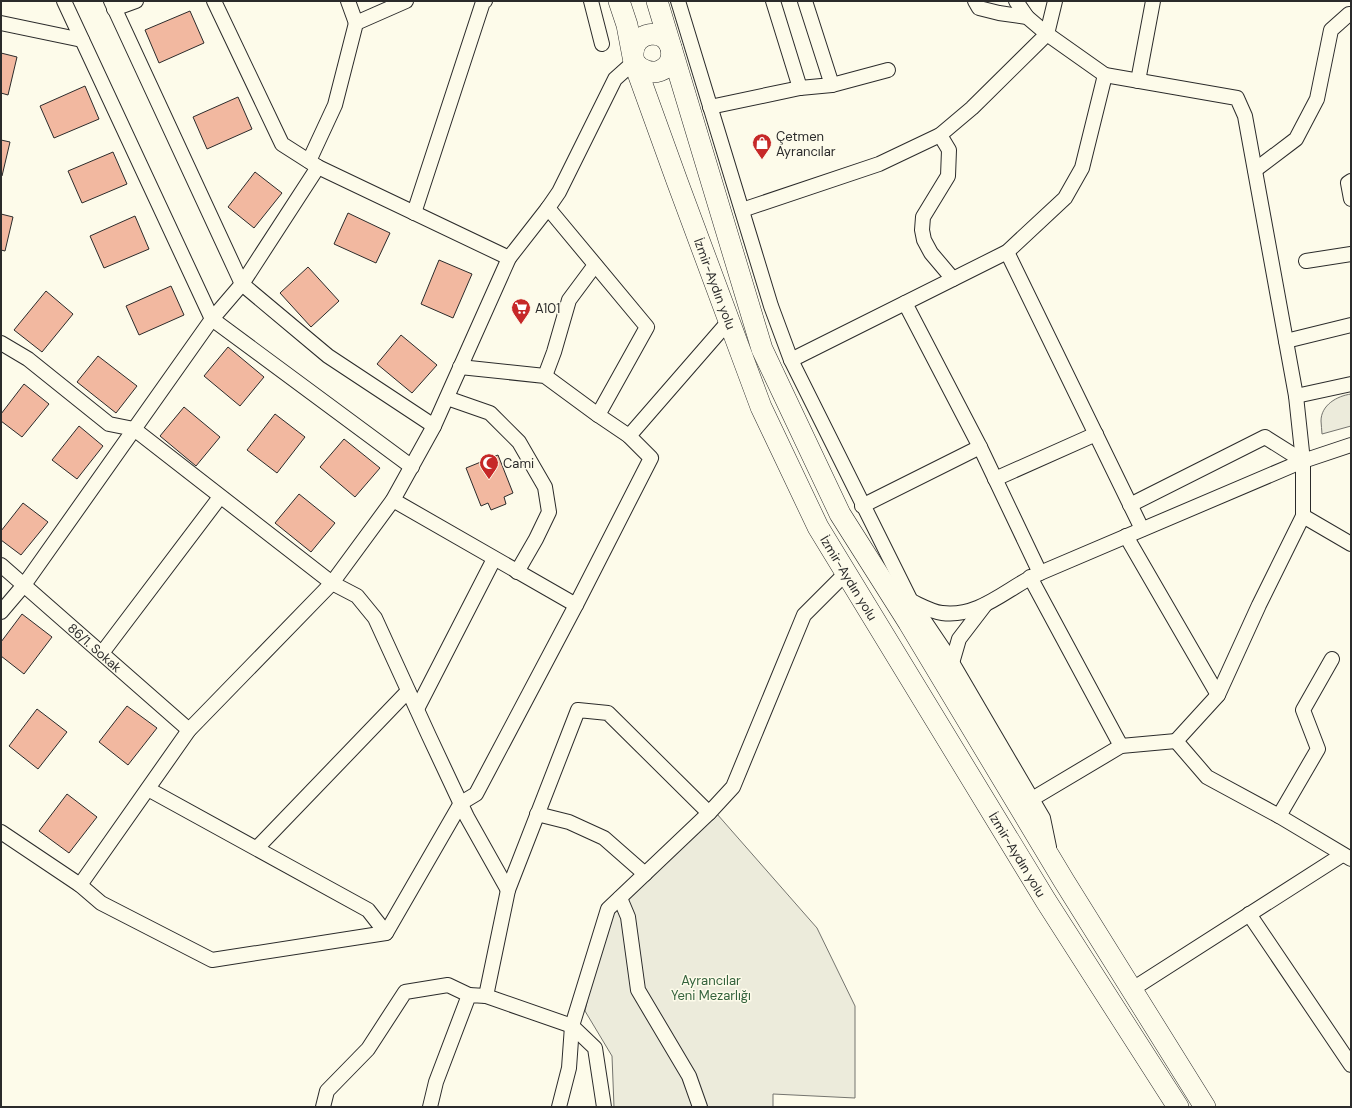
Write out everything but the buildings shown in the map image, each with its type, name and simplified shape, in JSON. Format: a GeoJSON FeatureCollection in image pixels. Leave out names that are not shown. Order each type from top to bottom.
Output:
{"type":"FeatureCollection","features":[{"type":"Feature","properties":{"kind":"highway","name":"İzmir-Aydın yolu"},"geometry":{"type":"LineString","coordinates":[[619,1],[627,25],[634,58],[676,181],[761,407],[818,527],[1046,901],[1178,1107]]}},
{"type":"Feature","properties":{"kind":"highway","name":"İzmir-Aydın yolu"},"geometry":{"type":"LineString","coordinates":[[656,1],[762,349],[840,514],[909,623],[1131,990],[1205,1107]]}},
{"type":"Feature","properties":{"kind":"highway"},"geometry":{"type":"LineString","coordinates":[[657,34],[668,42],[671,54],[670,60],[667,66],[662,70],[650,72],[638,67],[634,58],[635,44],[644,35],[657,34]]}},
{"type":"Feature","properties":{"kind":"highway"},"geometry":{"type":"LineString","coordinates":[[885,585],[911,601],[909,623]]}},
{"type":"Feature","properties":{"kind":"street"},"geometry":{"type":"LineString","coordinates":[[64,1],[212,318],[412,467]]}},
{"type":"Feature","properties":{"kind":"street"},"geometry":{"type":"LineString","coordinates":[[136,1],[112,5],[242,284],[328,356],[434,426]]}},
{"type":"Feature","properties":{"kind":"street"},"geometry":{"type":"LineString","coordinates":[[214,1],[282,144],[314,164],[509,258]]}},
{"type":"Feature","properties":{"kind":"street"},"geometry":{"type":"LineString","coordinates":[[1,612],[24,584],[212,318],[242,284],[314,164],[335,105],[356,22],[348,1]]}},
{"type":"Feature","properties":{"kind":"street"},"geometry":{"type":"LineString","coordinates":[[356,22],[406,1]]}},
{"type":"Feature","properties":{"kind":"street"},"geometry":{"type":"LineString","coordinates":[[414,213],[483,1]]}},
{"type":"Feature","properties":{"kind":"street"},"geometry":{"type":"LineString","coordinates":[[591,1],[602,44]]}},
{"type":"Feature","properties":{"kind":"street"},"geometry":{"type":"LineString","coordinates":[[678,1],[771,306],[791,360],[862,506],[911,601],[952,663],[1043,818],[1052,861]]}},
{"type":"Feature","properties":{"kind":"street"},"geometry":{"type":"LineString","coordinates":[[773,1],[800,88]]}},
{"type":"Feature","properties":{"kind":"street"},"geometry":{"type":"LineString","coordinates":[[805,1],[832,85]]}},
{"type":"Feature","properties":{"kind":"street"},"geometry":{"type":"LineString","coordinates":[[975,1],[979,8],[999,13],[1027,16]]}},
{"type":"Feature","properties":{"kind":"street"},"geometry":{"type":"LineString","coordinates":[[1016,1],[1027,16],[1047,34],[1105,75],[1237,98],[1245,116],[1255,170],[1296,396],[1303,461],[1303,516],[1218,695],[1176,741],[1121,746],[1032,799]]}},
{"type":"Feature","properties":{"kind":"street"},"geometry":{"type":"LineString","coordinates":[[742,210],[879,164],[940,135],[972,108],[1047,34],[1055,1]]}},
{"type":"Feature","properties":{"kind":"street"},"geometry":{"type":"LineString","coordinates":[[1138,81],[1153,1]]}},
{"type":"Feature","properties":{"kind":"street"},"geometry":{"type":"LineString","coordinates":[[1255,170],[1296,138],[1317,99],[1331,30],[1349,14],[1351,14]]}},
{"type":"Feature","properties":{"kind":"street"},"geometry":{"type":"LineString","coordinates":[[1,23],[82,40]]}},
{"type":"Feature","properties":{"kind":"street"},"geometry":{"type":"LineString","coordinates":[[80,885],[189,730],[332,583],[393,500],[434,426],[509,258],[559,192],[615,79],[634,58]]}},
{"type":"Feature","properties":{"kind":"street"},"geometry":{"type":"LineString","coordinates":[[710,107],[800,88],[832,85],[888,70]]}},
{"type":"Feature","properties":{"kind":"street"},"geometry":{"type":"LineString","coordinates":[[791,360],[1007,252],[1065,198],[1082,168],[1105,75]]}},
{"type":"Feature","properties":{"kind":"street"},"geometry":{"type":"LineString","coordinates":[[940,135],[949,150],[948,176],[923,217],[922,230],[924,240],[931,252],[953,279]]}},
{"type":"Feature","properties":{"kind":"street"},"geometry":{"type":"LineString","coordinates":[[1351,181],[1348,183],[1351,200]]}},
{"type":"Feature","properties":{"kind":"street"},"geometry":{"type":"LineString","coordinates":[[548,208],[648,327],[598,415]]}},
{"type":"Feature","properties":{"kind":"street"},"geometry":{"type":"LineString","coordinates":[[1007,252],[1142,529]]}},
{"type":"Feature","properties":{"kind":"street"},"geometry":{"type":"LineString","coordinates":[[1306,261],[1351,254]]}},
{"type":"Feature","properties":{"kind":"street"},"geometry":{"type":"LineString","coordinates":[[545,376],[554,352],[568,300],[595,265]]}},
{"type":"Feature","properties":{"kind":"street"},"geometry":{"type":"LineString","coordinates":[[905,303],[980,447],[1035,575],[1121,746]]}},
{"type":"Feature","properties":{"kind":"street"},"geometry":{"type":"LineString","coordinates":[[629,436],[729,321]]}},
{"type":"Feature","properties":{"kind":"street"},"geometry":{"type":"LineString","coordinates":[[1286,341],[1351,325]]}},
{"type":"Feature","properties":{"kind":"street"},"geometry":{"type":"LineString","coordinates":[[1,343],[28,359],[109,424],[134,429],[332,583],[357,596],[375,618],[460,803],[508,890]]}},
{"type":"Feature","properties":{"kind":"street"},"geometry":{"type":"LineString","coordinates":[[386,933],[460,803],[476,794],[576,605],[651,458],[629,436],[545,376],[460,367]]}},
{"type":"Feature","properties":{"kind":"street"},"geometry":{"type":"LineString","coordinates":[[1296,396],[1351,384]]}},
{"type":"Feature","properties":{"kind":"street"},"geometry":{"type":"LineString","coordinates":[[447,398],[490,413],[519,442],[545,487],[549,512],[536,539],[517,572]]}},
{"type":"Feature","properties":{"kind":"street"},"geometry":{"type":"LineString","coordinates":[[995,479],[1096,434]]}},
{"type":"Feature","properties":{"kind":"street"},"geometry":{"type":"LineString","coordinates":[[1130,505],[1265,437],[1303,461]]}},
{"type":"Feature","properties":{"kind":"street"},"geometry":{"type":"LineString","coordinates":[[911,601],[941,613],[957,614],[985,605],[1035,575],[1303,461],[1351,445]]}},
{"type":"Feature","properties":{"kind":"street"},"geometry":{"type":"LineString","coordinates":[[862,506],[980,447]]}},
{"type":"Feature","properties":{"kind":"street"},"geometry":{"type":"LineString","coordinates":[[102,653],[220,496]]}},
{"type":"Feature","properties":{"kind":"street"},"geometry":{"type":"LineString","coordinates":[[393,500],[576,605]]}},
{"type":"Feature","properties":{"kind":"street"},"geometry":{"type":"LineString","coordinates":[[1303,516],[1351,544]]}},
{"type":"Feature","properties":{"kind":"street"},"geometry":{"type":"LineString","coordinates":[[1126,536],[1218,695]]}},
{"type":"Feature","properties":{"kind":"street"},"geometry":{"type":"LineString","coordinates":[[417,709],[494,559]]}},
{"type":"Feature","properties":{"kind":"street","name":"86/1. Sokak"},"geometry":{"type":"LineString","coordinates":[[1,565],[189,730]]}},
{"type":"Feature","properties":{"kind":"street"},"geometry":{"type":"LineString","coordinates":[[559,1107],[568,1068],[572,1026],[608,909],[709,813],[732,787],[804,616],[846,573]]}},
{"type":"Feature","properties":{"kind":"street"},"geometry":{"type":"LineString","coordinates":[[952,663],[959,639],[985,605]]}},
{"type":"Feature","properties":{"kind":"street"},"geometry":{"type":"LineString","coordinates":[[1279,816],[1318,750],[1303,710],[1332,659]]}},
{"type":"Feature","properties":{"kind":"street"},"geometry":{"type":"LineString","coordinates":[[257,848],[408,691]]}},
{"type":"Feature","properties":{"kind":"street"},"geometry":{"type":"LineString","coordinates":[[486,996],[508,890],[578,710],[608,713],[709,813]]}},
{"type":"Feature","properties":{"kind":"street"},"geometry":{"type":"LineString","coordinates":[[1131,990],[1249,914],[1347,857],[1279,816],[1207,777],[1176,741]]}},
{"type":"Feature","properties":{"kind":"street"},"geometry":{"type":"LineString","coordinates":[[148,789],[368,910],[386,933]]}},
{"type":"Feature","properties":{"kind":"street"},"geometry":{"type":"LineString","coordinates":[[537,814],[569,822],[604,838],[645,874]]}},
{"type":"Feature","properties":{"kind":"street"},"geometry":{"type":"LineString","coordinates":[[1,832],[80,885],[101,903],[212,960],[386,933]]}},
{"type":"Feature","properties":{"kind":"street"},"geometry":{"type":"LineString","coordinates":[[620,898],[628,917],[638,990],[690,1076],[700,1107]]}},
{"type":"Feature","properties":{"kind":"street"},"geometry":{"type":"LineString","coordinates":[[1249,914],[1351,1065]]}},
{"type":"Feature","properties":{"kind":"street"},"geometry":{"type":"LineString","coordinates":[[323,1107],[327,1091],[368,1049],[405,992],[448,985],[469,994],[486,996],[572,1026],[595,1048],[604,1107]]}},
{"type":"Feature","properties":{"kind":"street"},"geometry":{"type":"LineString","coordinates":[[430,1107],[436,1082],[469,994]]}},
{"type":"Feature","properties":{"kind":"green space"},"geometry":{"type":"Polygon","coordinates":[[[1351,394],[1351,426],[1322,434],[1321,421],[1324,410],[1335,399],[1351,394]]]}},
{"type":"Feature","properties":{"kind":"green space","name":"Ayrancılar Yeni Mezarlığı"},"geometry":{"type":"Polygon","coordinates":[[[717,814],[817,928],[855,1006],[855,1098],[773,1094],[773,1107],[614,1107],[612,1056],[585,1011],[601,937],[609,919],[644,878],[717,814]]]}},
{"type":"Feature","properties":{"kind":"place","name":"Çetmen Ayrancılar"},"geometry":{"type":"Point","coordinates":[762,160]}},
{"type":"Feature","properties":{"kind":"place","name":"A101"},"geometry":{"type":"Point","coordinates":[521,325]}},
{"type":"Feature","properties":{"kind":"place","name":"Cami"},"geometry":{"type":"Point","coordinates":[489,480]}}]}
